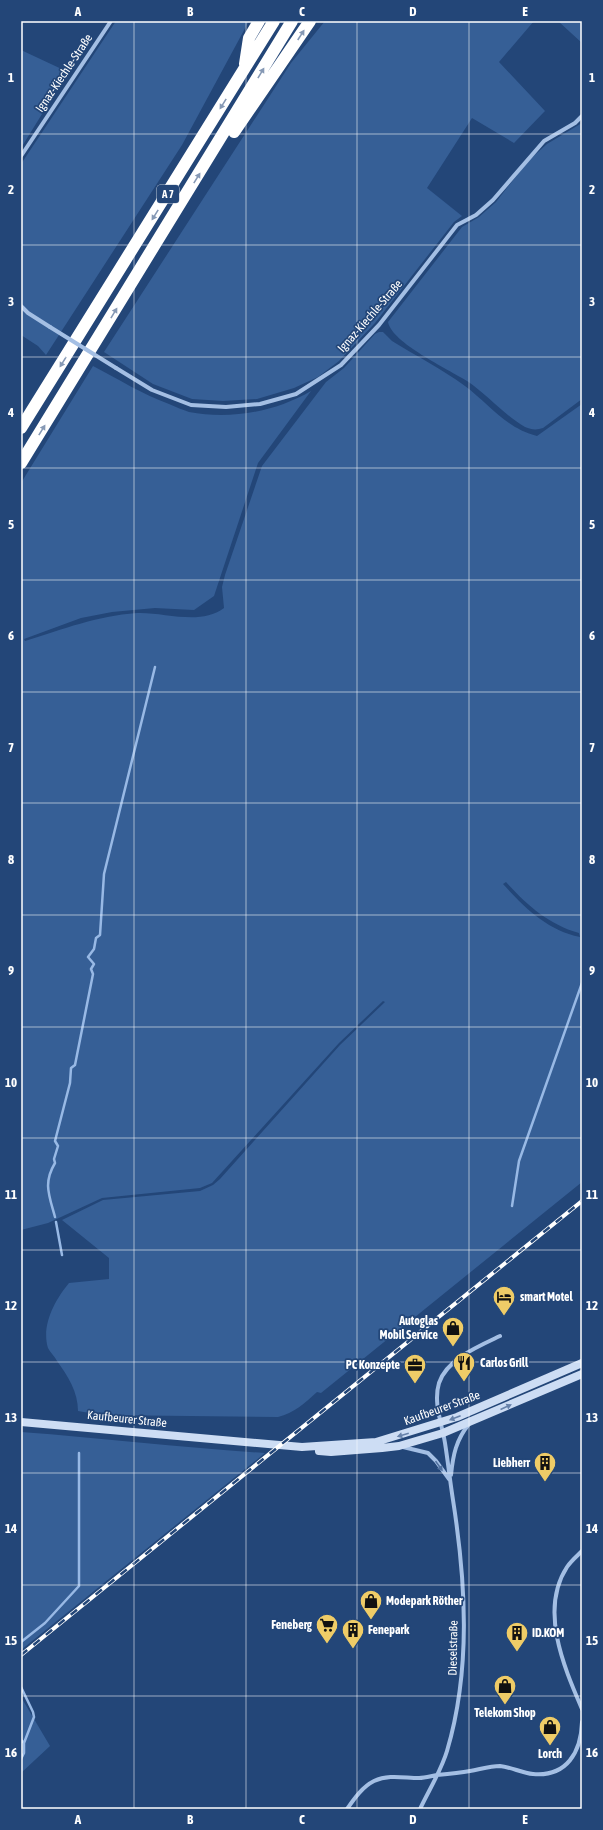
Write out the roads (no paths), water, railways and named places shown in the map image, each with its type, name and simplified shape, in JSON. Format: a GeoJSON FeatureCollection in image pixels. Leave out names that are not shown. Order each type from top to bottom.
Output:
{"type":"FeatureCollection","features":[{"type":"Feature","properties":{"kind":"highway","name":"A 7"},"geometry":{"type":"LineString","coordinates":[[244,71],[249,38],[259,21]]}},
{"type":"Feature","properties":{"kind":"highway","name":"A 7"},"geometry":{"type":"LineString","coordinates":[[21,428],[274,21]]}},
{"type":"Feature","properties":{"kind":"highway","name":"A 7"},"geometry":{"type":"LineString","coordinates":[[21,463],[212,154],[292,21]]}},
{"type":"Feature","properties":{"kind":"highway"},"geometry":{"type":"LineString","coordinates":[[212,154],[230,138],[310,21]]}},
{"type":"Feature","properties":{"kind":"main road","name":"Kaufbeurer Straße"},"geometry":{"type":"LineString","coordinates":[[302,1447],[376,1442],[440,1424],[582,1363]]}},
{"type":"Feature","properties":{"kind":"main road","name":"Kaufbeurer Straße"},"geometry":{"type":"LineString","coordinates":[[21,1422],[302,1447],[331,1452],[400,1446],[443,1433],[582,1374]]}},
{"type":"Feature","properties":{"kind":"street","name":"Ignaz-Kiechle-Straße"},"geometry":{"type":"LineString","coordinates":[[21,156],[111,21]]}},
{"type":"Feature","properties":{"kind":"street","name":"Ignaz-Kiechle-Straße"},"geometry":{"type":"LineString","coordinates":[[21,306],[28,313],[152,390],[190,405],[226,407],[260,404],[296,394],[341,365],[378,325],[457,225],[476,214],[493,200],[544,141],[582,116]]}},
{"type":"Feature","properties":{"kind":"street","name":"Dieselstraße"},"geometry":{"type":"LineString","coordinates":[[420,1809],[447,1752],[462,1683],[464,1661],[460,1552],[443,1433],[440,1424],[437,1400],[438,1390],[441,1379],[447,1370],[469,1352],[500,1336]]}},
{"type":"Feature","properties":{"kind":"street","name":"Dieselstraße"},"geometry":{"type":"LineString","coordinates":[[450,1481],[453,1455],[456,1445],[463,1431],[471,1422]]}},
{"type":"Feature","properties":{"kind":"street","name":"Dieselstraße"},"geometry":{"type":"LineString","coordinates":[[400,1446],[428,1453],[436,1461],[450,1481]]}},
{"type":"Feature","properties":{"kind":"street"},"geometry":{"type":"LineString","coordinates":[[582,1551],[568,1565],[562,1576],[555,1606],[556,1630],[560,1653],[582,1709]]}},
{"type":"Feature","properties":{"kind":"street"},"geometry":{"type":"LineString","coordinates":[[347,1809],[357,1795],[376,1781],[396,1776],[421,1778],[486,1767],[501,1766],[532,1774],[543,1774],[558,1770],[568,1764],[578,1746],[581,1736],[582,1722]]}},
{"type":"Feature","properties":{"kind":"waterway"},"geometry":{"type":"LineString","coordinates":[[55,1217],[49,1196],[48,1183],[51,1170],[55,1163],[54,1159],[58,1146],[55,1141],[70,1083],[71,1068],[75,1065],[93,974],[91,969],[94,964],[88,957],[94,949],[96,938],[100,935],[104,874],[155,667]]}},
{"type":"Feature","properties":{"kind":"waterway"},"geometry":{"type":"LineString","coordinates":[[512,1206],[519,1161],[582,983]]}},
{"type":"Feature","properties":{"kind":"waterway"},"geometry":{"type":"LineString","coordinates":[[56,1222],[62,1255]]}},
{"type":"Feature","properties":{"kind":"waterway"},"geometry":{"type":"LineString","coordinates":[[21,1642],[45,1623],[79,1586],[79,1453]]}},
{"type":"Feature","properties":{"kind":"waterway"},"geometry":{"type":"LineString","coordinates":[[21,1687],[34,1717],[24,1743]]}},
{"type":"Feature","properties":{"kind":"waterway"},"geometry":{"type":"LineString","coordinates":[[21,1740],[24,1743],[24,1753],[21,1759]]}},
{"type":"Feature","properties":{"kind":"railway"},"geometry":{"type":"LineString","coordinates":[[21,1655],[582,1201]]}},
{"type":"Feature","properties":{"kind":"place","name":"smart Motel"},"geometry":{"type":"Point","coordinates":[504,1316]}},
{"type":"Feature","properties":{"kind":"place","name":"Autoglas Mobil Service"},"geometry":{"type":"Point","coordinates":[453,1348]}},
{"type":"Feature","properties":{"kind":"place","name":"Carlos Grill"},"geometry":{"type":"Point","coordinates":[464,1382]}},
{"type":"Feature","properties":{"kind":"place","name":"PC Konzepte"},"geometry":{"type":"Point","coordinates":[415,1384]}},
{"type":"Feature","properties":{"kind":"place","name":"Liebherr"},"geometry":{"type":"Point","coordinates":[545,1482]}},
{"type":"Feature","properties":{"kind":"place","name":"Modepark Röther"},"geometry":{"type":"Point","coordinates":[371,1620]}},
{"type":"Feature","properties":{"kind":"place","name":"Feneberg"},"geometry":{"type":"Point","coordinates":[327,1644]}},
{"type":"Feature","properties":{"kind":"place","name":"Fenepark"},"geometry":{"type":"Point","coordinates":[353,1650]}},
{"type":"Feature","properties":{"kind":"place","name":"ID.KOM"},"geometry":{"type":"Point","coordinates":[517,1652]}},
{"type":"Feature","properties":{"kind":"place","name":"Telekom Shop"},"geometry":{"type":"Point","coordinates":[505,1706]}},
{"type":"Feature","properties":{"kind":"place","name":"Lorch"},"geometry":{"type":"Point","coordinates":[550,1746]}}]}
